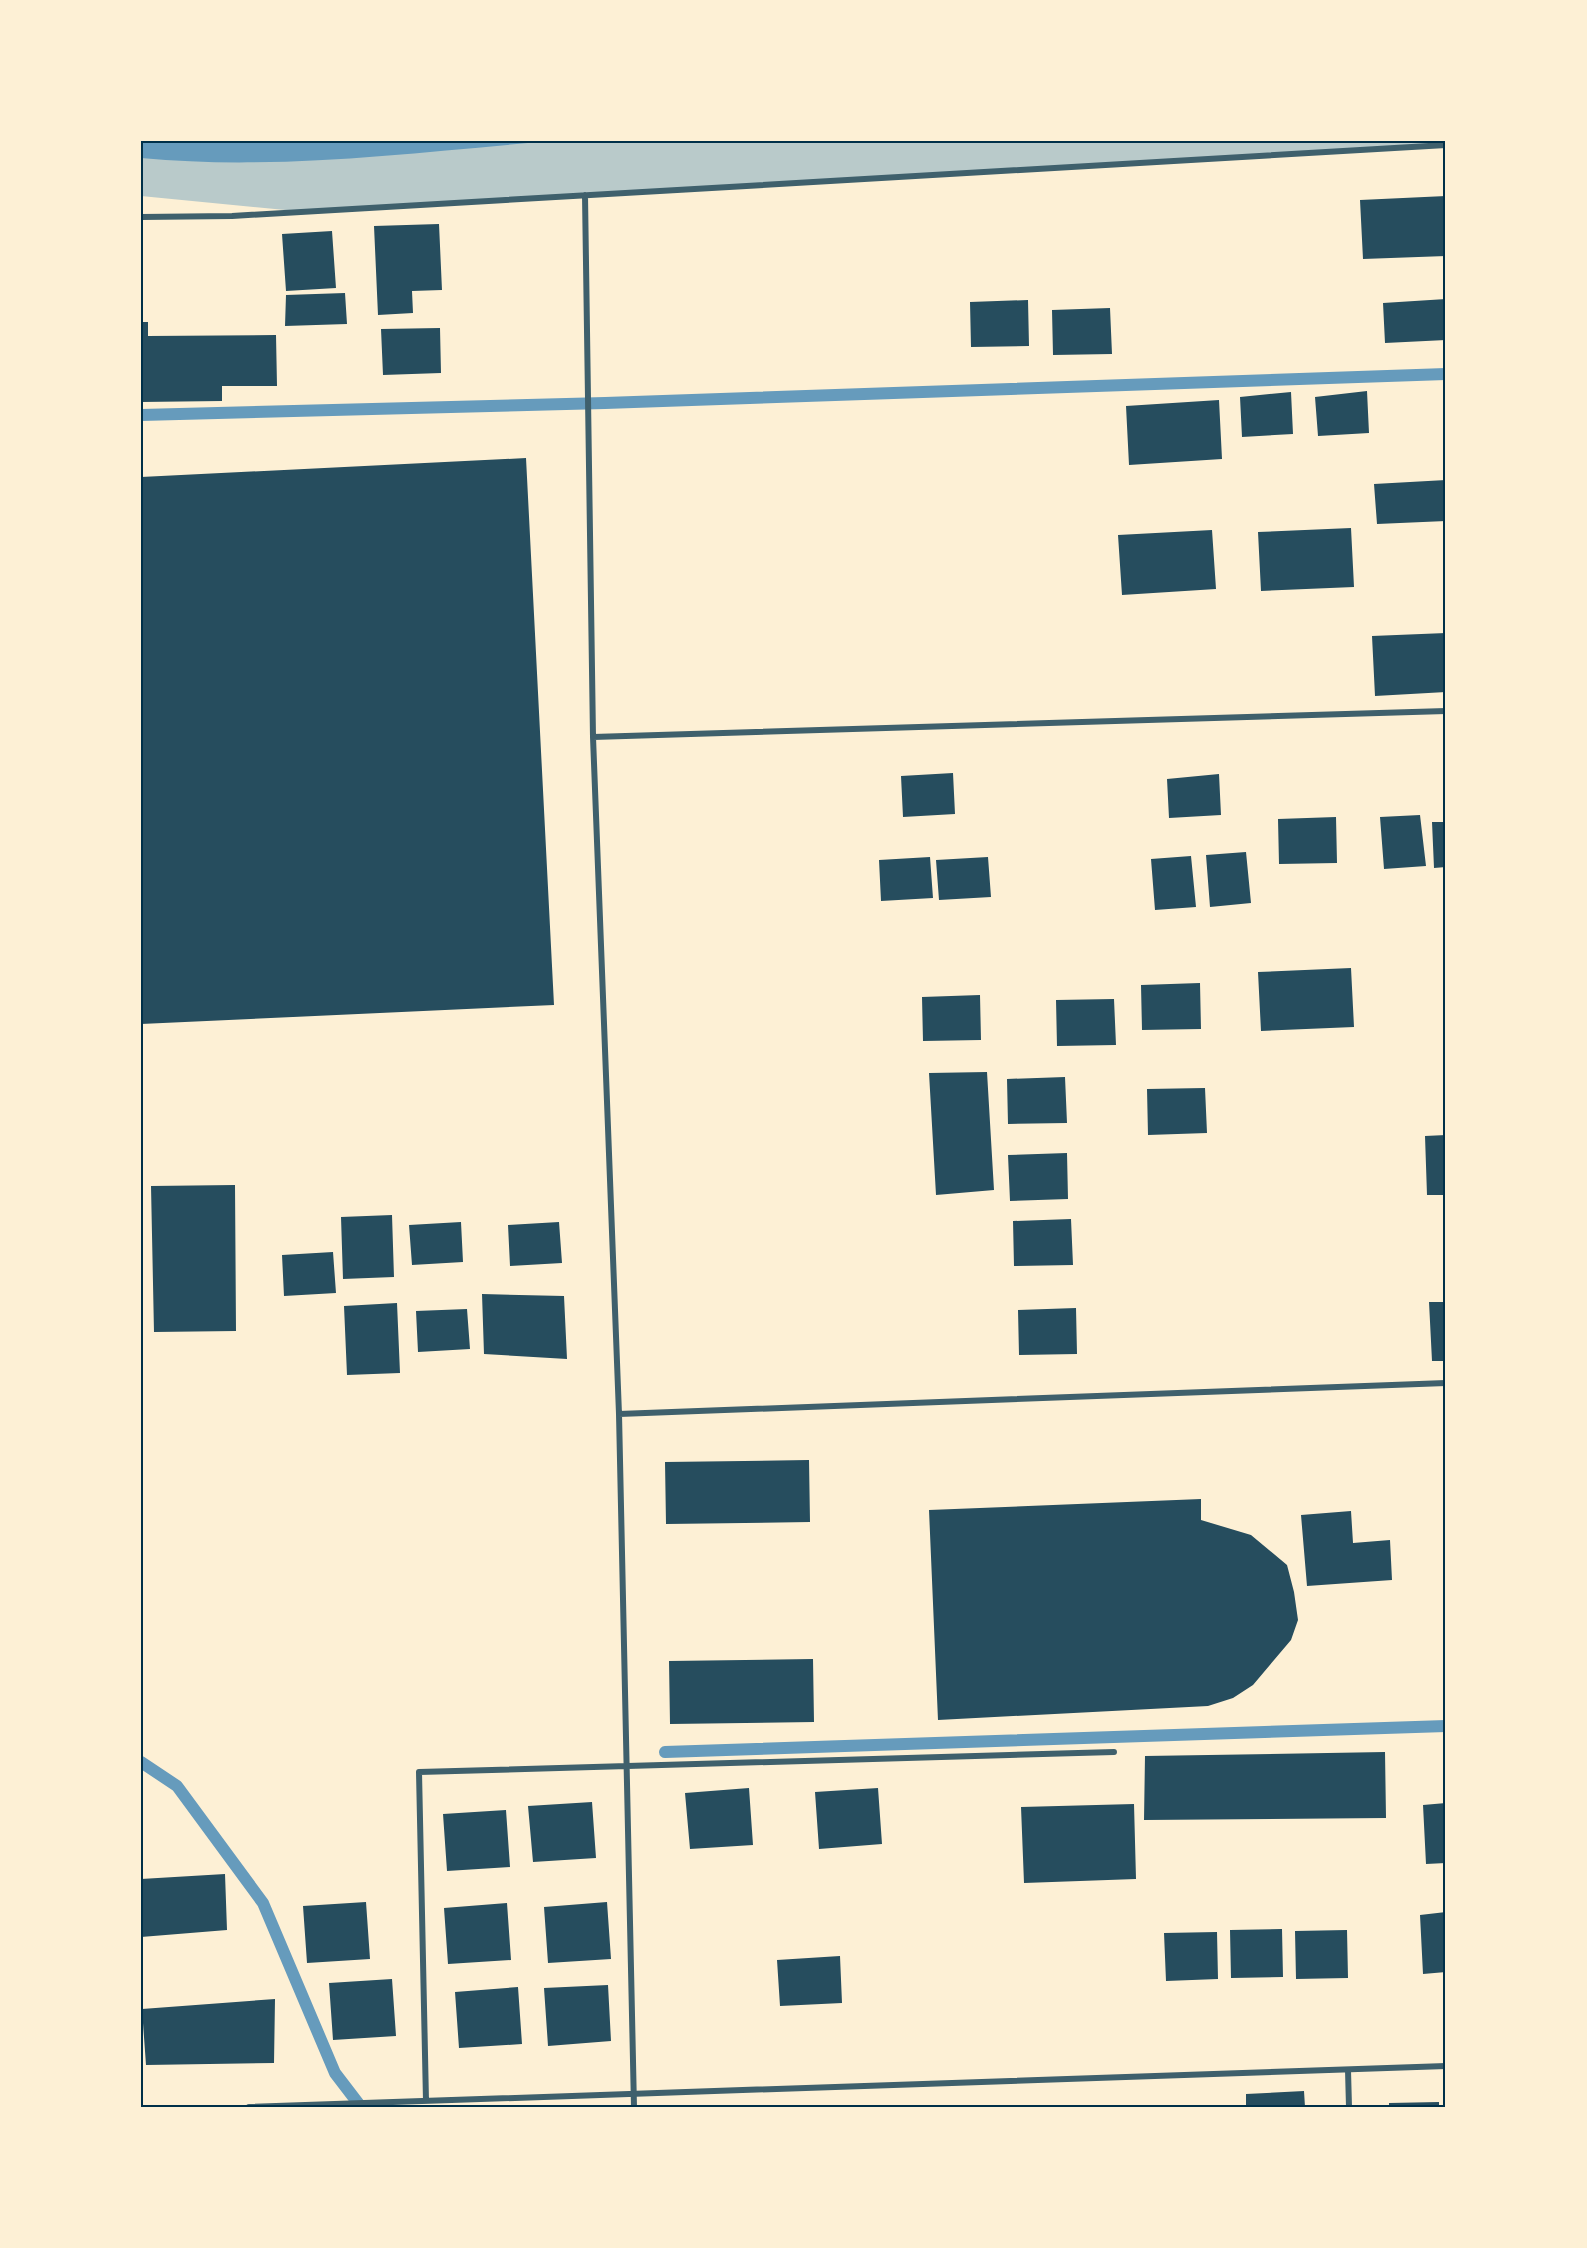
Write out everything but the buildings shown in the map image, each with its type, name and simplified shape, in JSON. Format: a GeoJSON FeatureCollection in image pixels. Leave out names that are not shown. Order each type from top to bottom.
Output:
{"type":"FeatureCollection","features":[{"type":"Feature","properties":{"kind":"street"},"geometry":{"type":"LineString","coordinates":[[141,218],[232,216],[1446,145]]}},
{"type":"Feature","properties":{"kind":"street"},"geometry":{"type":"LineString","coordinates":[[585,195],[593,737],[620,1414],[634,2107]]}},
{"type":"Feature","properties":{"kind":"street"},"geometry":{"type":"LineString","coordinates":[[593,737],[1446,711]]}},
{"type":"Feature","properties":{"kind":"street"},"geometry":{"type":"LineString","coordinates":[[620,1414],[1446,1383]]}},
{"type":"Feature","properties":{"kind":"street"},"geometry":{"type":"LineString","coordinates":[[426,2101],[419,1772],[1114,1752]]}},
{"type":"Feature","properties":{"kind":"street"},"geometry":{"type":"LineString","coordinates":[[249,2107],[1446,2066]]}},
{"type":"Feature","properties":{"kind":"street"},"geometry":{"type":"LineString","coordinates":[[1348,2070],[1349,2107]]}},
{"type":"Feature","properties":{"kind":"shaded area"},"geometry":{"type":"Polygon","coordinates":[[[141,141],[1446,141],[1446,147],[306,212],[141,196],[141,141]]]}},
{"type":"Feature","properties":{"kind":"water"},"geometry":{"type":"Polygon","coordinates":[[[141,141],[553,141],[399,155],[244,162],[141,158],[141,141]]]}},
{"type":"Feature","properties":{"kind":"waterway"},"geometry":{"type":"LineString","coordinates":[[141,415],[605,403],[1446,374]]}},
{"type":"Feature","properties":{"kind":"waterway"},"geometry":{"type":"LineString","coordinates":[[665,1752],[1446,1726]]}},
{"type":"Feature","properties":{"kind":"waterway"},"geometry":{"type":"LineString","coordinates":[[141,1762],[177,1786],[263,1903],[335,2073],[361,2107]]}}]}
